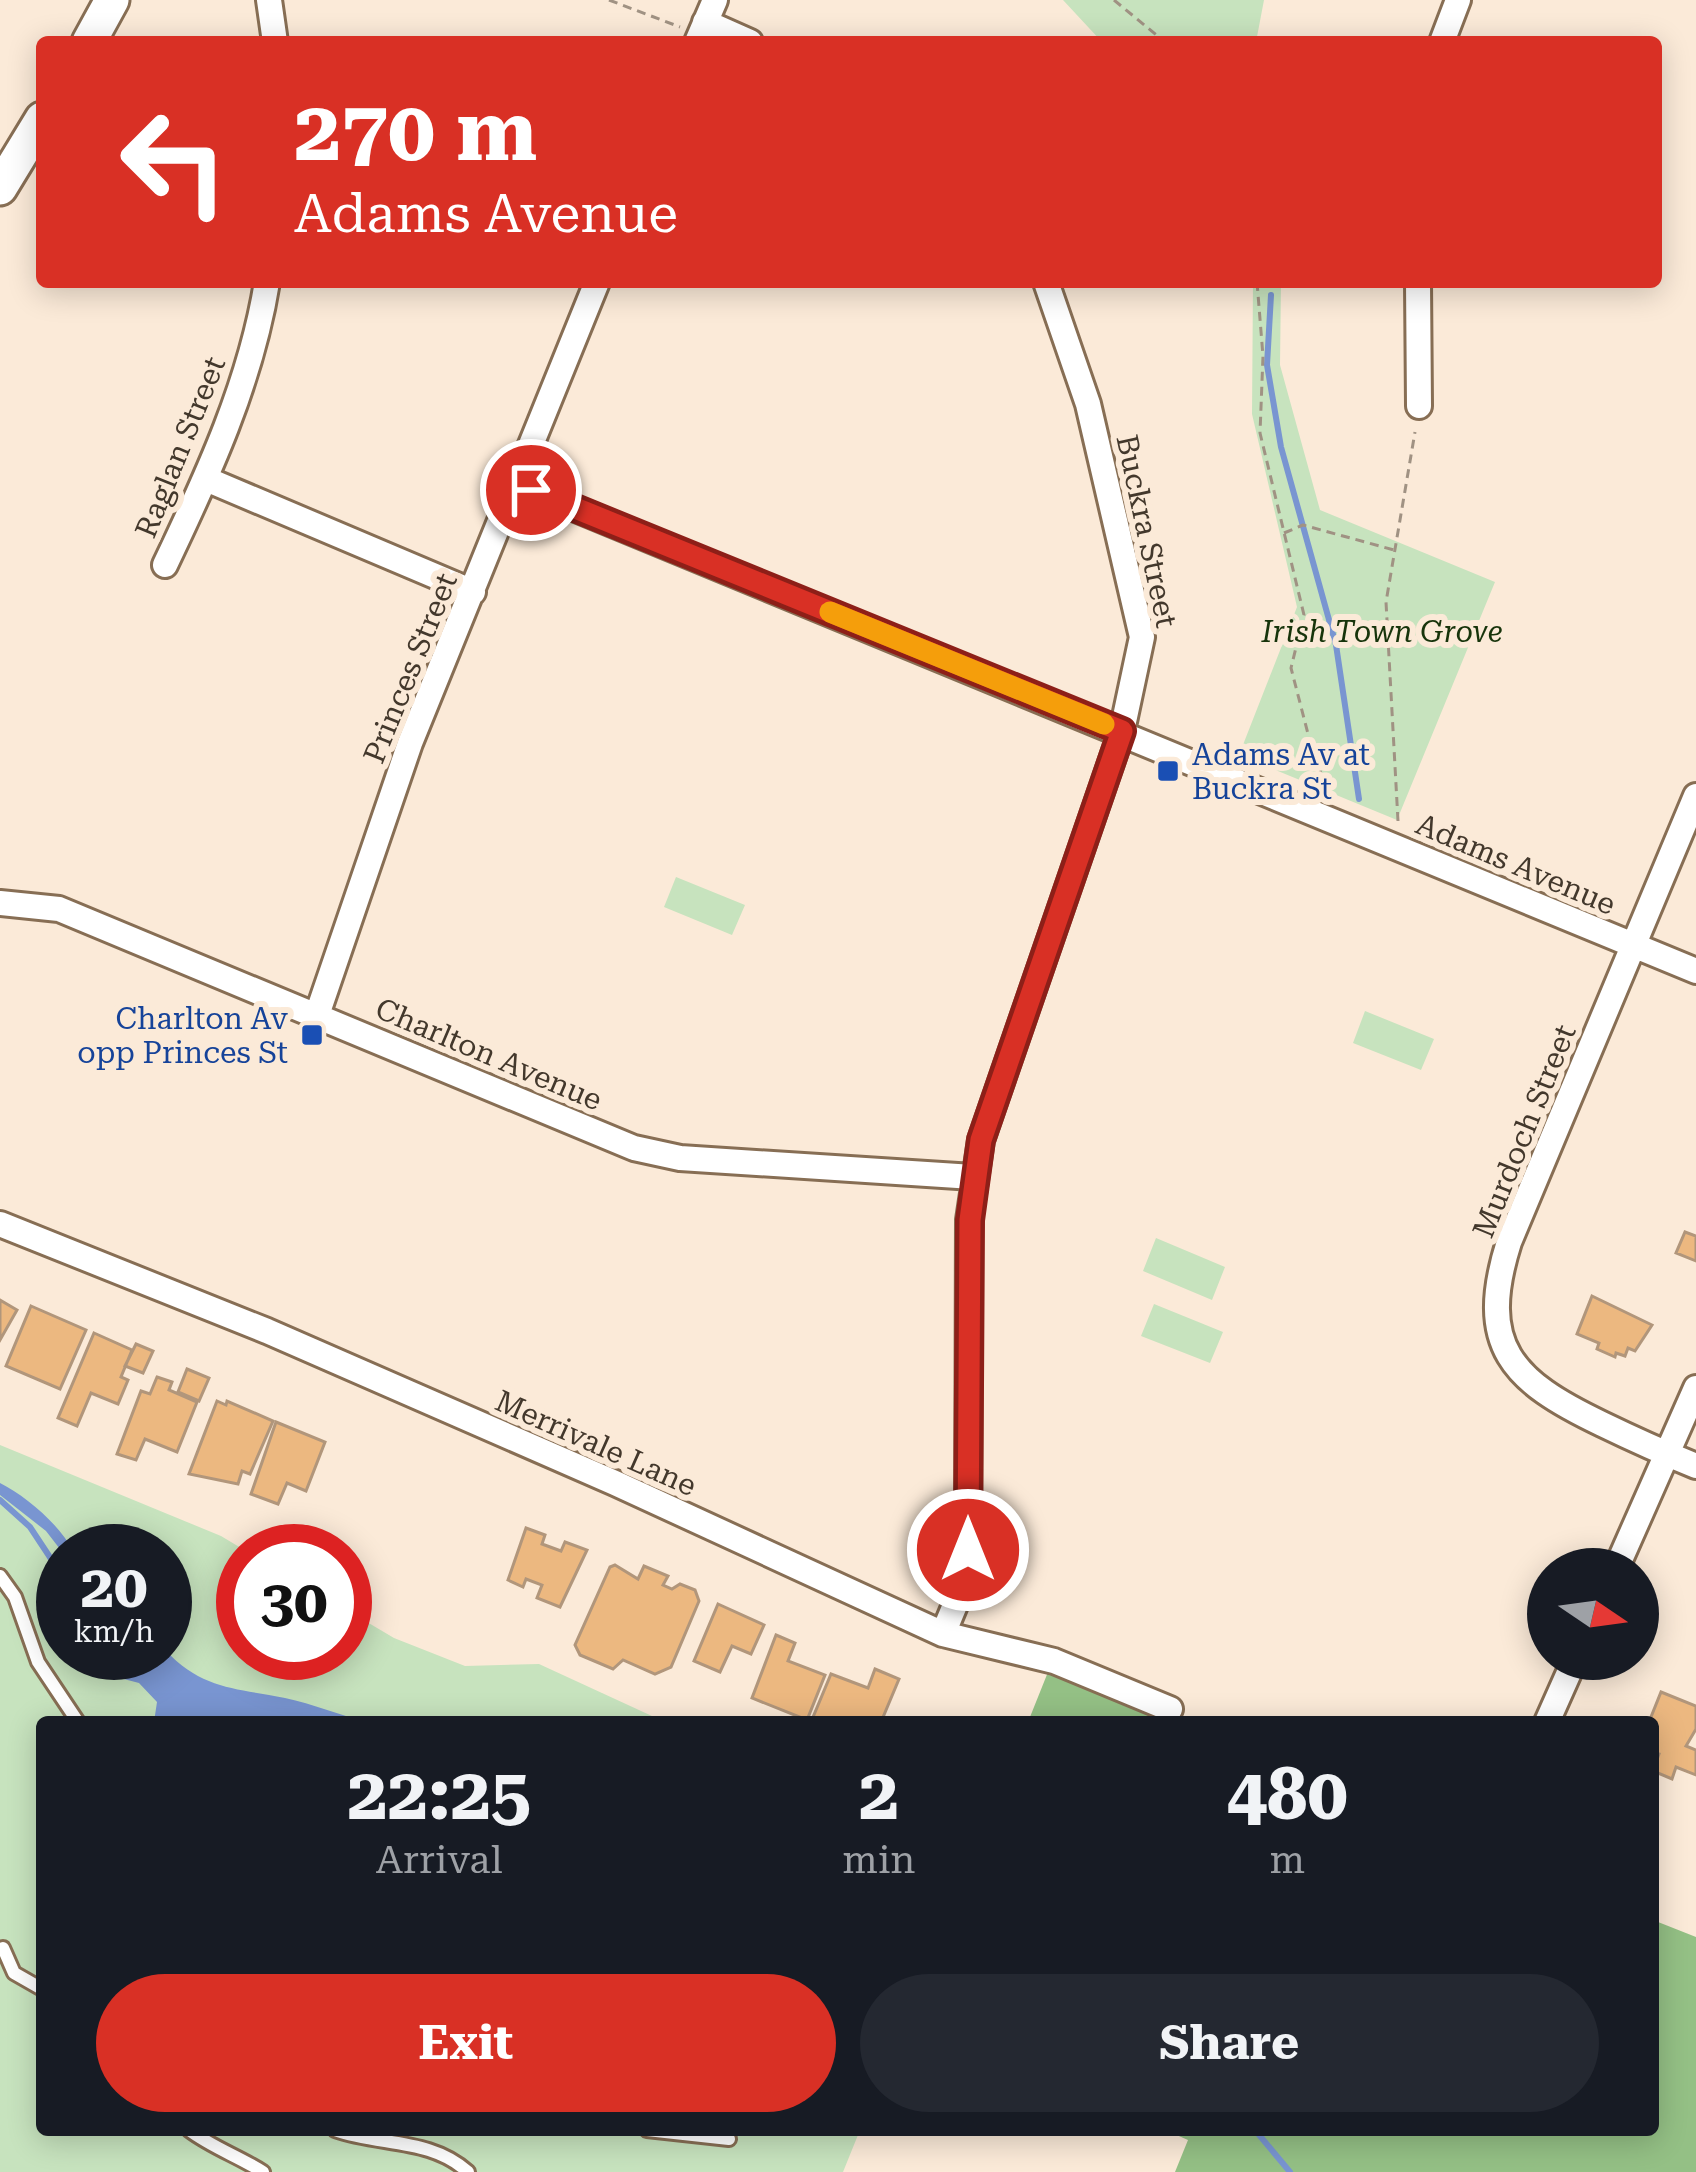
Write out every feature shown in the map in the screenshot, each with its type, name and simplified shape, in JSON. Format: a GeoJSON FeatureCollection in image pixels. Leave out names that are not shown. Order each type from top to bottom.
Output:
{"type":"FeatureCollection","features":[{"type":"Feature","properties":{"kind":"street"},"geometry":{"type":"LineString","coordinates":[[92,36],[112,0]]}},
{"type":"Feature","properties":{"kind":"street"},"geometry":{"type":"LineString","coordinates":[[269,0],[274,36]]}},
{"type":"Feature","properties":{"kind":"street"},"geometry":{"type":"LineString","coordinates":[[1444,36],[1458,0]]}},
{"type":"Feature","properties":{"kind":"street"},"geometry":{"type":"LineString","coordinates":[[701,23],[735,36]]}},
{"type":"Feature","properties":{"kind":"street"},"geometry":{"type":"LineString","coordinates":[[0,188],[36,129]]}},
{"type":"Feature","properties":{"kind":"street","name":"Raglan Street"},"geometry":{"type":"LineString","coordinates":[[165,565],[206,479],[241,386],[266,288]]}},
{"type":"Feature","properties":{"kind":"street","name":"Princes Street"},"geometry":{"type":"LineString","coordinates":[[317,1015],[410,743],[594,288]]}},
{"type":"Feature","properties":{"kind":"street","name":"Buckra Street"},"geometry":{"type":"LineString","coordinates":[[943,1634],[968,1550],[973,1178],[981,1140],[1122,731],[1142,638],[1088,404],[1048,288]]}},
{"type":"Feature","properties":{"kind":"street"},"geometry":{"type":"LineString","coordinates":[[1418,288],[1419,406]]}},
{"type":"Feature","properties":{"kind":"street"},"geometry":{"type":"LineString","coordinates":[[206,479],[473,592]]}},
{"type":"Feature","properties":{"kind":"street","name":"Adams Avenue"},"geometry":{"type":"LineString","coordinates":[[513,483],[1696,971]]}},
{"type":"Feature","properties":{"kind":"street","name":"Murdoch Street"},"geometry":{"type":"LineString","coordinates":[[1696,796],[1509,1243],[1496,1306],[1512,1360],[1550,1399],[1696,1466]]}},
{"type":"Feature","properties":{"kind":"street","name":"Charlton Avenue"},"geometry":{"type":"LineString","coordinates":[[0,903],[58,909],[659,1155],[973,1178]]}},
{"type":"Feature","properties":{"kind":"street","name":"Merrivale Lane"},"geometry":{"type":"LineString","coordinates":[[0,1224],[267,1331],[943,1634],[1054,1661],[1170,1709]]}},
{"type":"Feature","properties":{"kind":"street"},"geometry":{"type":"LineString","coordinates":[[1625,1548],[1696,1388]]}},
{"type":"Feature","properties":{"kind":"street"},"geometry":{"type":"LineString","coordinates":[[1550,1716],[1566,1680]]}},
{"type":"Feature","properties":{"kind":"lane"},"geometry":{"type":"LineString","coordinates":[[0,1576],[15,1597],[34,1653],[74,1716]]}},
{"type":"Feature","properties":{"kind":"lane"},"geometry":{"type":"LineString","coordinates":[[3,1948],[14,1973],[36,1986]]}},
{"type":"Feature","properties":{"kind":"lane"},"geometry":{"type":"LineString","coordinates":[[197,2136],[263,2172]]}},
{"type":"Feature","properties":{"kind":"lane"},"geometry":{"type":"LineString","coordinates":[[359,2136],[415,2144],[468,2172]]}},
{"type":"Feature","properties":{"kind":"lane"},"geometry":{"type":"LineString","coordinates":[[702,2136],[729,2139]]}},
{"type":"Feature","properties":{"kind":"path"},"geometry":{"type":"LineString","coordinates":[[609,0],[701,23]]}},
{"type":"Feature","properties":{"kind":"path"},"geometry":{"type":"LineString","coordinates":[[1114,0],[1158,36]]}},
{"type":"Feature","properties":{"kind":"path"},"geometry":{"type":"LineString","coordinates":[[1257,288],[1263,356],[1260,433],[1304,615],[1291,668],[1314,757],[1343,824]]}},
{"type":"Feature","properties":{"kind":"path"},"geometry":{"type":"LineString","coordinates":[[1404,850],[1397,820],[1386,602],[1419,406]]}},
{"type":"Feature","properties":{"kind":"path"},"geometry":{"type":"LineString","coordinates":[[1284,533],[1303,525],[1396,551]]}},
{"type":"Feature","properties":{"kind":"green space"},"geometry":{"type":"Polygon","coordinates":[[[1063,0],[1264,0],[1257,36],[1096,36],[1063,0]]]}},
{"type":"Feature","properties":{"kind":"green space","name":"Irish Town Grove"},"geometry":{"type":"Polygon","coordinates":[[[1253,288],[1281,288],[1280,365],[1320,510],[1495,582],[1397,820],[1239,755],[1297,607],[1252,414],[1253,288]]]}},
{"type":"Feature","properties":{"kind":"green space"},"geometry":{"type":"Polygon","coordinates":[[[676,877],[745,905],[732,935],[664,907],[676,877]]]}},
{"type":"Feature","properties":{"kind":"green space"},"geometry":{"type":"Polygon","coordinates":[[[1365,1011],[1434,1039],[1421,1070],[1353,1043],[1365,1011]]]}},
{"type":"Feature","properties":{"kind":"green space"},"geometry":{"type":"Polygon","coordinates":[[[1156,1238],[1225,1267],[1212,1300],[1143,1271],[1156,1238]]]}},
{"type":"Feature","properties":{"kind":"green space"},"geometry":{"type":"Polygon","coordinates":[[[1154,1304],[1223,1332],[1210,1363],[1141,1336],[1154,1304]]]}},
{"type":"Feature","properties":{"kind":"green space"},"geometry":{"type":"Polygon","coordinates":[[[0,1445],[192,1524],[36,1524],[36,1680],[192,1680],[192,1524],[216,1534],[216,1680],[372,1680],[372,1625],[465,1666],[539,1664],[652,1716],[36,1716],[36,2136],[858,2136],[843,2172],[0,2172],[0,1445]]]}},
{"type":"Feature","properties":{"kind":"green space"},"geometry":{"type":"Polygon","coordinates":[[[1048,1672],[1162,1716],[1030,1716],[1048,1672]]]}},
{"type":"Feature","properties":{"kind":"green space"},"geometry":{"type":"Polygon","coordinates":[[[1659,1922],[1696,1937],[1696,2172],[1175,2172],[1188,2140],[1179,2136],[1659,2136],[1659,1922]]]}},
{"type":"Feature","properties":{"kind":"water"},"geometry":{"type":"Polygon","coordinates":[[[0,1483],[53,1524],[37,1524],[0,1495],[0,1483]]]}},
{"type":"Feature","properties":{"kind":"water"},"geometry":{"type":"Polygon","coordinates":[[[192,1672],[221,1685],[347,1716],[155,1716],[157,1702],[139,1683],[128,1680],[192,1680],[192,1672]]]}},
{"type":"Feature","properties":{"kind":"building"},"geometry":{"type":"Polygon","coordinates":[[[1685,1232],[1696,1236],[1696,1261],[1676,1253],[1685,1232]]]}},
{"type":"Feature","properties":{"kind":"building"},"geometry":{"type":"Polygon","coordinates":[[[1592,1296],[1652,1325],[1635,1351],[1628,1348],[1625,1356],[1616,1353],[1615,1357],[1597,1349],[1599,1343],[1577,1334],[1592,1296]]]}},
{"type":"Feature","properties":{"kind":"building"},"geometry":{"type":"Polygon","coordinates":[[[0,1300],[17,1310],[0,1340],[0,1300]]]}},
{"type":"Feature","properties":{"kind":"building"},"geometry":{"type":"Polygon","coordinates":[[[31,1306],[86,1330],[60,1389],[6,1366],[31,1306]]]}},
{"type":"Feature","properties":{"kind":"building"},"geometry":{"type":"Polygon","coordinates":[[[94,1333],[132,1350],[121,1377],[128,1380],[118,1404],[91,1393],[77,1426],[58,1418],[94,1333]]]}},
{"type":"Feature","properties":{"kind":"building"},"geometry":{"type":"Polygon","coordinates":[[[136,1344],[153,1351],[143,1373],[125,1366],[136,1344]]]}},
{"type":"Feature","properties":{"kind":"building"},"geometry":{"type":"Polygon","coordinates":[[[187,1369],[209,1378],[199,1401],[178,1392],[187,1369]]]}},
{"type":"Feature","properties":{"kind":"building"},"geometry":{"type":"Polygon","coordinates":[[[157,1377],[172,1382],[169,1390],[197,1402],[177,1452],[145,1439],[136,1460],[117,1454],[141,1391],[150,1394],[157,1377]]]}},
{"type":"Feature","properties":{"kind":"building"},"geometry":{"type":"Polygon","coordinates":[[[217,1401],[273,1421],[250,1474],[242,1471],[238,1484],[189,1474],[217,1401]]]}},
{"type":"Feature","properties":{"kind":"building"},"geometry":{"type":"Polygon","coordinates":[[[276,1422],[325,1442],[306,1491],[287,1483],[278,1504],[251,1494],[276,1422]]]}},
{"type":"Feature","properties":{"kind":"building"},"geometry":{"type":"Polygon","coordinates":[[[526,1528],[545,1535],[542,1544],[561,1551],[565,1542],[587,1550],[560,1607],[537,1598],[542,1585],[526,1579],[523,1587],[508,1580],[526,1528]]]}},
{"type":"Feature","properties":{"kind":"building"},"geometry":{"type":"Polygon","coordinates":[[[615,1565],[638,1579],[644,1566],[668,1576],[663,1585],[672,1589],[680,1584],[695,1590],[699,1601],[671,1667],[655,1674],[623,1660],[613,1669],[580,1655],[575,1645],[615,1565]]]}},
{"type":"Feature","properties":{"kind":"building"},"geometry":{"type":"Polygon","coordinates":[[[718,1604],[764,1625],[751,1654],[732,1646],[720,1672],[694,1661],[718,1604]]]}},
{"type":"Feature","properties":{"kind":"building"},"geometry":{"type":"Polygon","coordinates":[[[776,1635],[795,1643],[788,1661],[825,1675],[809,1716],[752,1698],[776,1635]]]}},
{"type":"Feature","properties":{"kind":"building"},"geometry":{"type":"Polygon","coordinates":[[[875,1669],[899,1679],[884,1716],[814,1716],[831,1674],[868,1688],[875,1669]]]}},
{"type":"Feature","properties":{"kind":"building"},"geometry":{"type":"Polygon","coordinates":[[[1661,1692],[1696,1706],[1696,1729],[1686,1746],[1696,1750],[1696,1775],[1676,1767],[1672,1779],[1659,1774],[1659,1716],[1651,1716],[1661,1692]]]}},
{"type":"Feature","properties":{"kind":"waterway"},"geometry":{"type":"LineString","coordinates":[[1271,295],[1267,365],[1281,447],[1336,645],[1359,799]]}},
{"type":"Feature","properties":{"kind":"waterway"},"geometry":{"type":"LineString","coordinates":[[0,1500],[36,1536]]}},
{"type":"Feature","properties":{"kind":"waterway"},"geometry":{"type":"LineString","coordinates":[[1260,2136],[1290,2172]]}},
{"type":"Feature","properties":{"kind":"slow traffic"},"geometry":{"type":"LineString","coordinates":[[830,612],[1104,724]]}},
{"type":"Feature","properties":{"kind":"place","name":"Adams Av at Buckra St"},"geometry":{"type":"Point","coordinates":[1168,771]}},
{"type":"Feature","properties":{"kind":"place","name":"Charlton Av opp Princes St"},"geometry":{"type":"Point","coordinates":[312,1035]}},
{"type":"Feature","properties":{"kind":"route"},"geometry":{"type":"LineString","coordinates":[[531,490],[1122,731],[981,1140],[973,1178],[968,1550]]}}]}
